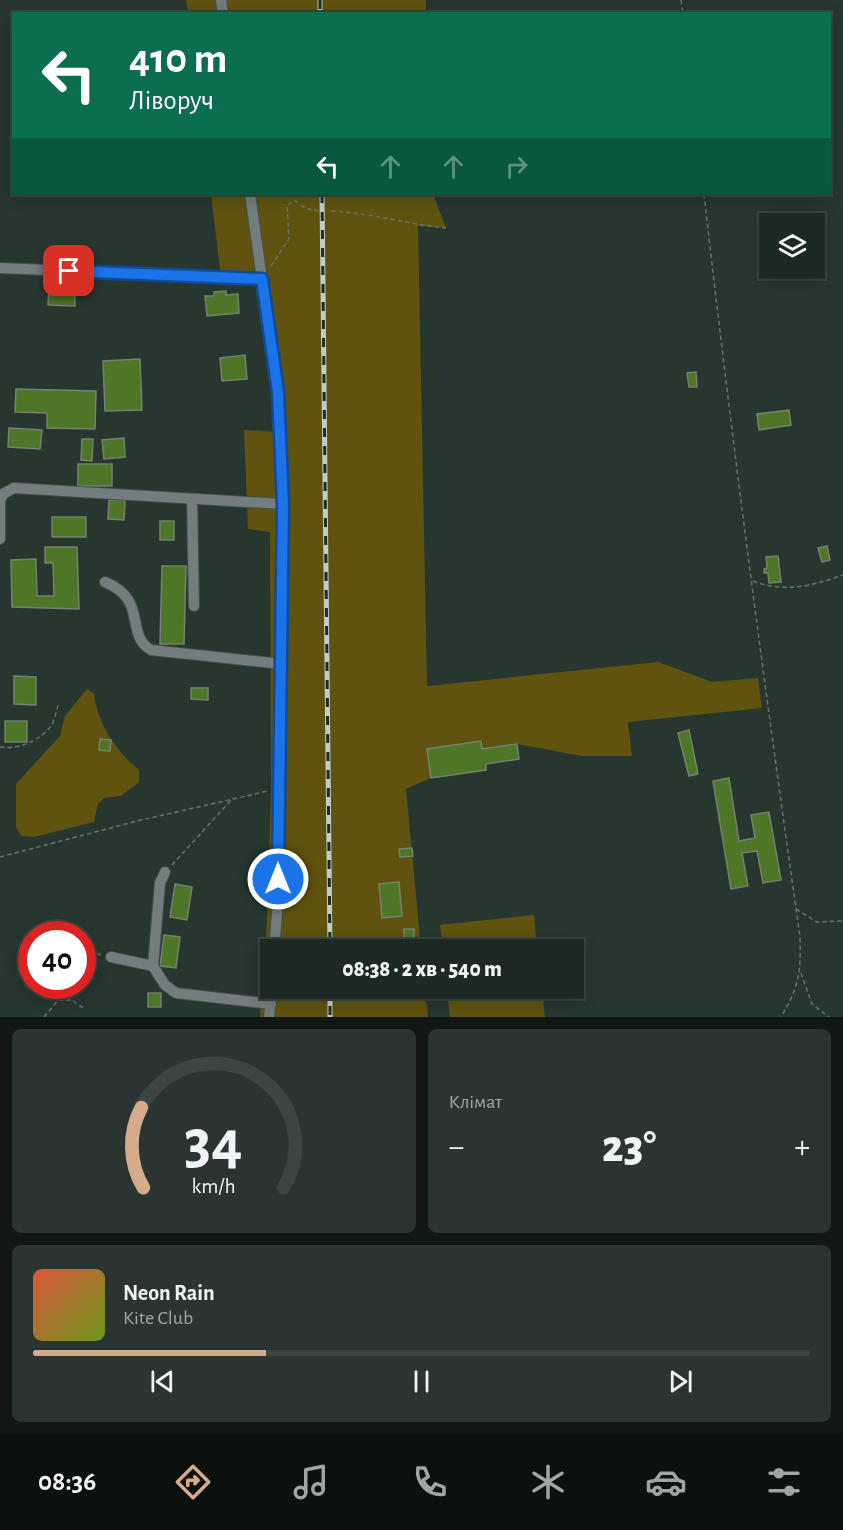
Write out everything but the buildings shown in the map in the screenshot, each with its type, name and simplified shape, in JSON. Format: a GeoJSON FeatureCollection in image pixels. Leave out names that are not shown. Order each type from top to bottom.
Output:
{"type":"FeatureCollection","features":[{"type":"Feature","properties":{"kind":"street"},"geometry":{"type":"LineString","coordinates":[[250,195],[278,392],[283,504],[278,902],[275,939]]}},
{"type":"Feature","properties":{"kind":"street"},"geometry":{"type":"LineString","coordinates":[[0,268],[262,279]]}},
{"type":"Feature","properties":{"kind":"street"},"geometry":{"type":"LineString","coordinates":[[0,538],[0,501],[3,494],[14,488],[283,504]]}},
{"type":"Feature","properties":{"kind":"street"},"geometry":{"type":"LineString","coordinates":[[192,500],[194,606]]}},
{"type":"Feature","properties":{"kind":"street"},"geometry":{"type":"LineString","coordinates":[[105,582],[126,595],[131,602],[139,638],[143,645],[151,650],[282,664]]}},
{"type":"Feature","properties":{"kind":"street"},"geometry":{"type":"LineString","coordinates":[[165,872],[160,883],[153,966],[165,985],[176,993],[271,1004]]}},
{"type":"Feature","properties":{"kind":"street"},"geometry":{"type":"LineString","coordinates":[[111,957],[153,966]]}},
{"type":"Feature","properties":{"kind":"street"},"geometry":{"type":"LineString","coordinates":[[269,1017],[271,999]]}},
{"type":"Feature","properties":{"kind":"path"},"geometry":{"type":"LineString","coordinates":[[704,195],[714,297],[752,580],[762,673],[796,908],[801,972],[812,1004],[829,1017]]}},
{"type":"Feature","properties":{"kind":"path"},"geometry":{"type":"LineString","coordinates":[[262,279],[289,239],[287,205],[296,201],[305,208],[319,211]]}},
{"type":"Feature","properties":{"kind":"path"},"geometry":{"type":"LineString","coordinates":[[331,211],[366,213],[418,225],[446,228]]}},
{"type":"Feature","properties":{"kind":"path"},"geometry":{"type":"LineString","coordinates":[[752,580],[768,587],[787,588],[812,585],[843,575]]}},
{"type":"Feature","properties":{"kind":"path"},"geometry":{"type":"LineString","coordinates":[[0,747],[18,747],[37,738],[51,726],[58,703]]}},
{"type":"Feature","properties":{"kind":"path"},"geometry":{"type":"LineString","coordinates":[[0,857],[278,789]]}},
{"type":"Feature","properties":{"kind":"path"},"geometry":{"type":"LineString","coordinates":[[165,872],[234,798]]}},
{"type":"Feature","properties":{"kind":"path"},"geometry":{"type":"LineString","coordinates":[[796,908],[798,912],[817,922],[843,921]]}},
{"type":"Feature","properties":{"kind":"path"},"geometry":{"type":"LineString","coordinates":[[96,953],[111,957]]}},
{"type":"Feature","properties":{"kind":"path"},"geometry":{"type":"LineString","coordinates":[[781,1017],[794,993],[801,972]]}},
{"type":"Feature","properties":{"kind":"path"},"geometry":{"type":"LineString","coordinates":[[44,1017],[58,1000],[72,1000],[83,1008]]}},
{"type":"Feature","properties":{"kind":"shaded area"},"geometry":{"type":"Polygon","coordinates":[[[186,0],[426,0],[426,12],[188,12],[186,0]]]}},
{"type":"Feature","properties":{"kind":"shaded area"},"geometry":{"type":"Polygon","coordinates":[[[211,195],[433,195],[446,228],[418,226],[427,686],[658,662],[712,682],[758,678],[762,708],[628,722],[632,756],[582,756],[517,744],[482,749],[481,741],[427,749],[431,778],[406,789],[420,939],[266,939],[271,790],[270,532],[248,529],[244,430],[279,432],[262,279],[221,277],[211,195]]]}},
{"type":"Feature","properties":{"kind":"shaded area"},"geometry":{"type":"Polygon","coordinates":[[[87,689],[94,694],[99,716],[109,737],[139,770],[139,782],[121,796],[104,798],[98,804],[94,822],[34,837],[21,836],[16,827],[16,784],[60,736],[65,716],[87,689]]]}},
{"type":"Feature","properties":{"kind":"shaded area"},"geometry":{"type":"Polygon","coordinates":[[[534,915],[536,939],[442,939],[440,925],[534,915]]]}},
{"type":"Feature","properties":{"kind":"shaded area"},"geometry":{"type":"Polygon","coordinates":[[[261,999],[426,999],[428,1017],[260,1017],[261,999]]]}},
{"type":"Feature","properties":{"kind":"shaded area"},"geometry":{"type":"Polygon","coordinates":[[[448,999],[543,999],[545,1017],[450,1017],[448,999]]]}},
{"type":"Feature","properties":{"kind":"railway"},"geometry":{"type":"LineString","coordinates":[[320,0],[320,12]]}},
{"type":"Feature","properties":{"kind":"railway"},"geometry":{"type":"LineString","coordinates":[[322,195],[330,939]]}},
{"type":"Feature","properties":{"kind":"railway"},"geometry":{"type":"LineString","coordinates":[[330,999],[330,1017]]}},
{"type":"Feature","properties":{"kind":"route"},"geometry":{"type":"LineString","coordinates":[[69,271],[262,279],[278,392],[283,504],[278,879]]}}]}
